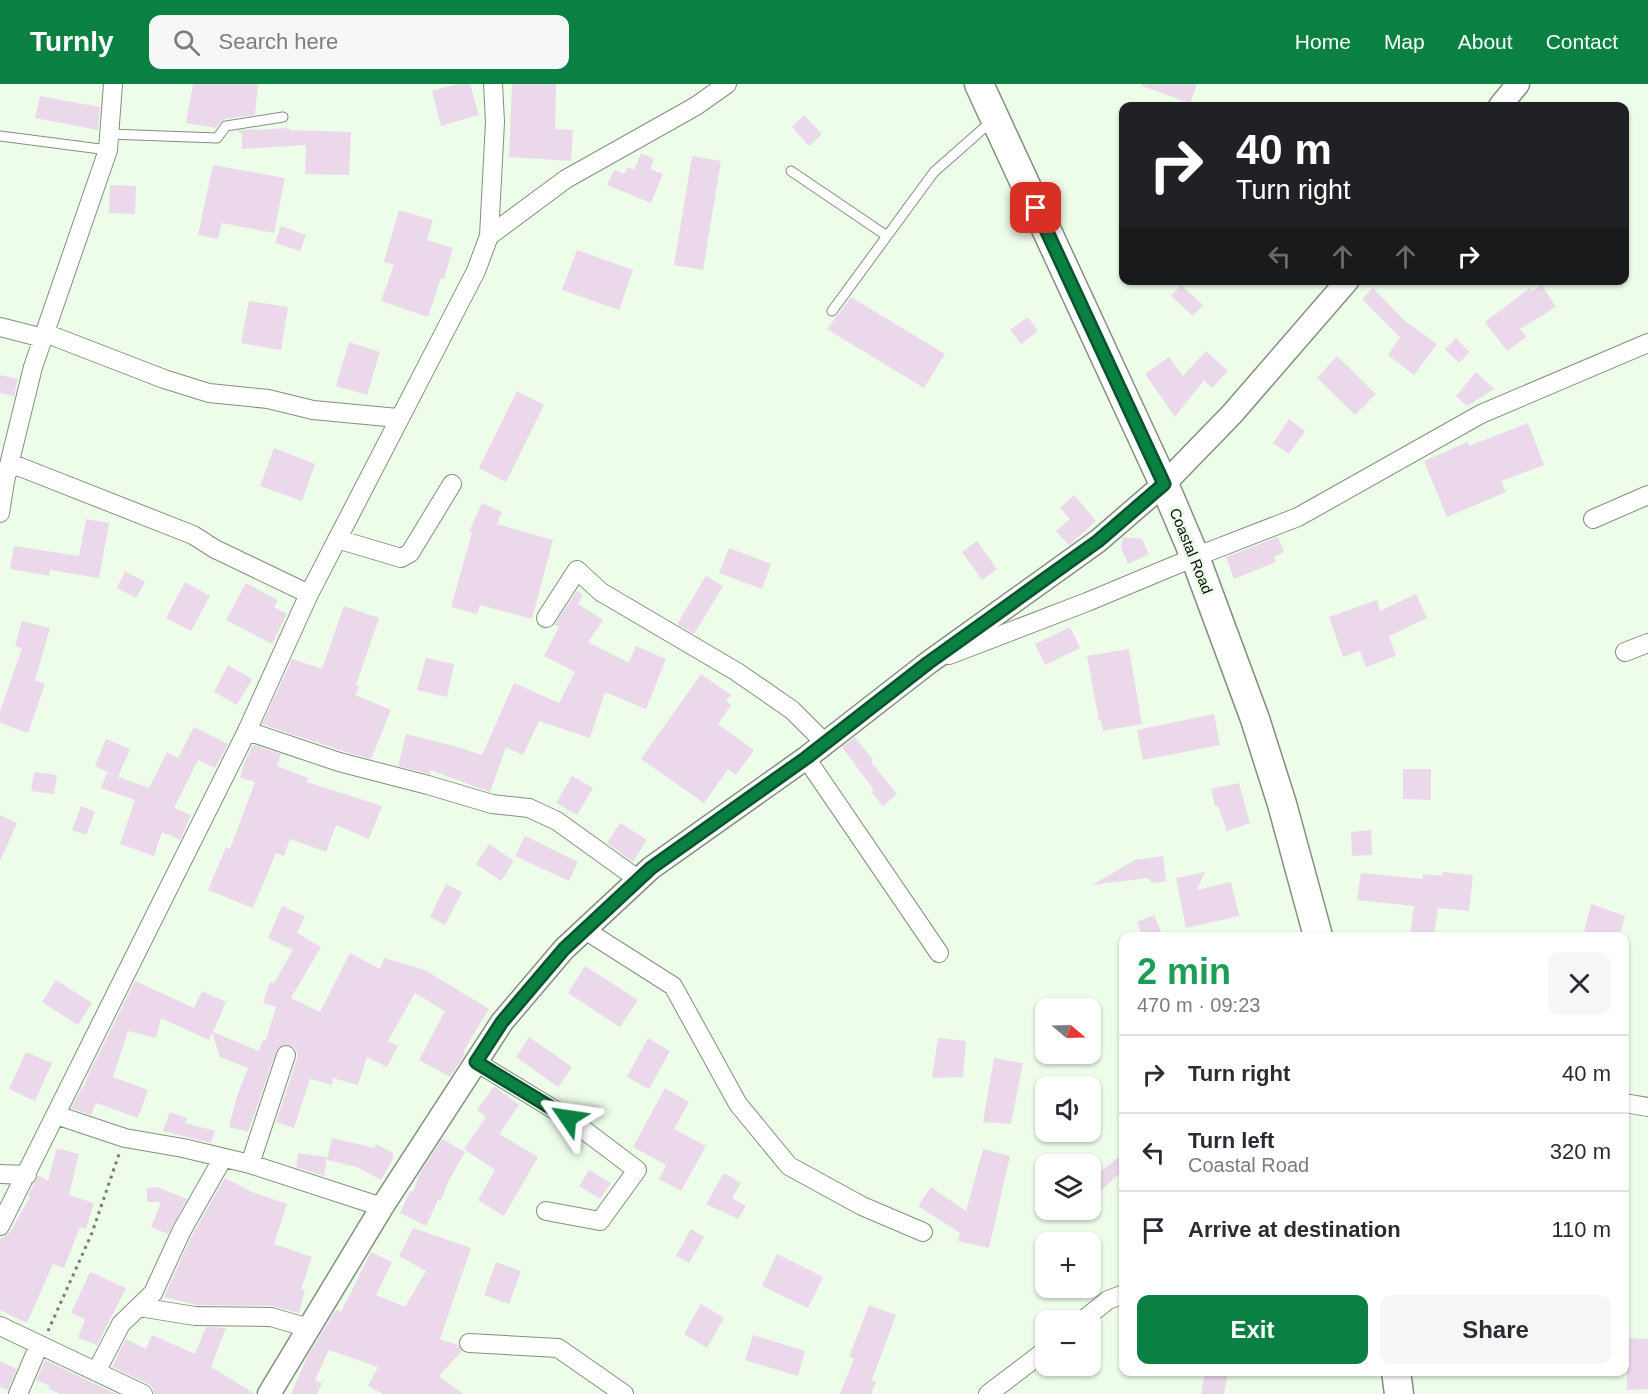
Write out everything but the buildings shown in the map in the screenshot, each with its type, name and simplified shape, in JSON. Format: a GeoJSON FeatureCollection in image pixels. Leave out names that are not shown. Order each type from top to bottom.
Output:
{"type":"FeatureCollection","features":[{"type":"Feature","properties":{"kind":"main road","name":"Coastal Road"},"geometry":{"type":"LineString","coordinates":[[979,84],[1195,556],[1259,730],[1317,932]]}},
{"type":"Feature","properties":{"kind":"main road"},"geometry":{"type":"LineString","coordinates":[[1397,1376],[1399,1394]]}},
{"type":"Feature","properties":{"kind":"street"},"geometry":{"type":"LineString","coordinates":[[0,513],[5,462],[33,367],[109,142],[113,84]]}},
{"type":"Feature","properties":{"kind":"street"},"geometry":{"type":"LineString","coordinates":[[0,1226],[247,731],[309,594],[476,271],[489,236],[495,122],[493,84]]}},
{"type":"Feature","properties":{"kind":"street"},"geometry":{"type":"LineString","coordinates":[[489,236],[566,179],[696,106],[727,84]]}},
{"type":"Feature","properties":{"kind":"street"},"geometry":{"type":"LineString","coordinates":[[1503,102],[1518,84]]}},
{"type":"Feature","properties":{"kind":"street"},"geometry":{"type":"LineString","coordinates":[[268,1394],[382,1207],[502,1022],[564,949],[651,868],[806,758],[928,663],[1098,541],[1164,484],[1232,414],[1344,285]]}},
{"type":"Feature","properties":{"kind":"street"},"geometry":{"type":"LineString","coordinates":[[0,327],[44,335],[209,393],[268,399],[313,410],[398,418]]}},
{"type":"Feature","properties":{"kind":"street"},"geometry":{"type":"LineString","coordinates":[[928,663],[1298,517],[1481,414],[1648,343]]}},
{"type":"Feature","properties":{"kind":"street"},"geometry":{"type":"LineString","coordinates":[[5,462],[193,535],[215,549],[309,594]]}},
{"type":"Feature","properties":{"kind":"street"},"geometry":{"type":"LineString","coordinates":[[337,539],[401,558],[410,553],[452,484]]}},
{"type":"Feature","properties":{"kind":"street"},"geometry":{"type":"LineString","coordinates":[[1593,519],[1648,495]]}},
{"type":"Feature","properties":{"kind":"street"},"geometry":{"type":"LineString","coordinates":[[546,618],[577,570],[600,592],[737,672],[792,710],[825,743]]}},
{"type":"Feature","properties":{"kind":"street"},"geometry":{"type":"LineString","coordinates":[[1625,652],[1648,643]]}},
{"type":"Feature","properties":{"kind":"street"},"geometry":{"type":"LineString","coordinates":[[247,731],[339,762],[492,804],[529,808],[557,821],[639,879]]}},
{"type":"Feature","properties":{"kind":"street"},"geometry":{"type":"LineString","coordinates":[[806,758],[939,953]]}},
{"type":"Feature","properties":{"kind":"street"},"geometry":{"type":"LineString","coordinates":[[585,930],[673,986],[738,1104],[789,1166],[862,1206],[923,1232]]}},
{"type":"Feature","properties":{"kind":"street"},"geometry":{"type":"LineString","coordinates":[[250,1164],[286,1055]]}},
{"type":"Feature","properties":{"kind":"street"},"geometry":{"type":"LineString","coordinates":[[476,1062],[568,1118],[637,1170],[600,1221],[546,1211]]}},
{"type":"Feature","properties":{"kind":"street"},"geometry":{"type":"LineString","coordinates":[[1629,1104],[1648,1107]]}},
{"type":"Feature","properties":{"kind":"street"},"geometry":{"type":"LineString","coordinates":[[56,1115],[125,1138],[250,1164],[382,1207]]}},
{"type":"Feature","properties":{"kind":"street"},"geometry":{"type":"LineString","coordinates":[[96,1372],[121,1324],[153,1293],[182,1230],[223,1158]]}},
{"type":"Feature","properties":{"kind":"street"},"geometry":{"type":"LineString","coordinates":[[0,1174],[27,1175]]}},
{"type":"Feature","properties":{"kind":"street"},"geometry":{"type":"LineString","coordinates":[[1096,1310],[1108,1300],[1119,1296]]}},
{"type":"Feature","properties":{"kind":"street"},"geometry":{"type":"LineString","coordinates":[[139,1306],[195,1316],[271,1317],[309,1328]]}},
{"type":"Feature","properties":{"kind":"street"},"geometry":{"type":"LineString","coordinates":[[0,1326],[143,1394]]}},
{"type":"Feature","properties":{"kind":"street"},"geometry":{"type":"LineString","coordinates":[[469,1343],[558,1348],[624,1394]]}},
{"type":"Feature","properties":{"kind":"street"},"geometry":{"type":"LineString","coordinates":[[18,1394],[41,1346]]}},
{"type":"Feature","properties":{"kind":"street"},"geometry":{"type":"LineString","coordinates":[[988,1394],[1035,1358]]}},
{"type":"Feature","properties":{"kind":"lane"},"geometry":{"type":"LineString","coordinates":[[0,136],[109,142],[217,138],[226,126],[283,117]]}},
{"type":"Feature","properties":{"kind":"lane"},"geometry":{"type":"LineString","coordinates":[[832,311],[934,172],[995,118]]}},
{"type":"Feature","properties":{"kind":"lane"},"geometry":{"type":"LineString","coordinates":[[791,171],[887,236]]}},
{"type":"Feature","properties":{"kind":"path"},"geometry":{"type":"LineString","coordinates":[[41,1346],[92,1233],[125,1138]]}},
{"type":"Feature","properties":{"kind":"route"},"geometry":{"type":"LineString","coordinates":[[568,1118],[476,1062],[502,1022],[564,949],[651,868],[806,758],[928,663],[1098,541],[1164,484],[1036,208]]}}]}
